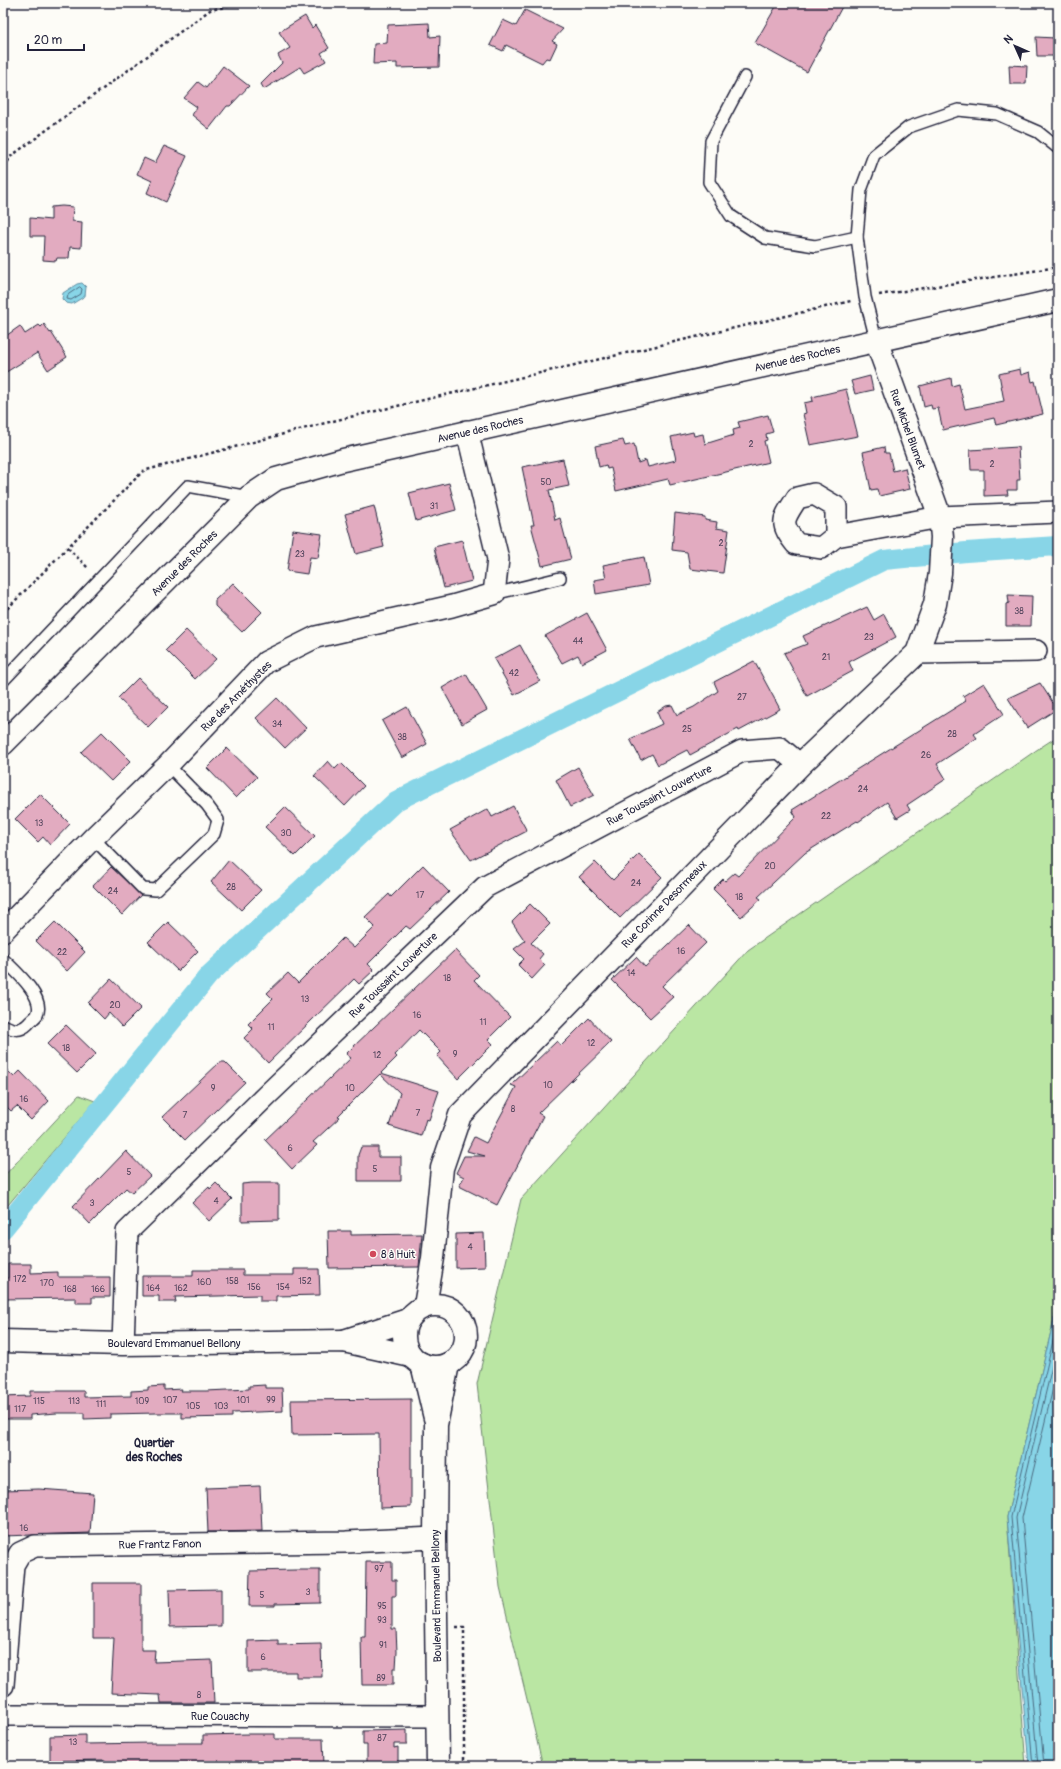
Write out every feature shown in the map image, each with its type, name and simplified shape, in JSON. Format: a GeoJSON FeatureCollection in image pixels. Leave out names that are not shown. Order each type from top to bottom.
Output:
{"type":"FeatureCollection","features":[{"type":"Feature","properties":{"kind":"street","name":"Avenue des Roches"},"geometry":{"type":"LineString","coordinates":[[3,744],[249,497],[276,479],[343,460],[467,431],[1058,300]]}},
{"type":"Feature","properties":{"kind":"street","name":"Rue Michel Blumet"},"geometry":{"type":"LineString","coordinates":[[876,340],[941,527]]}},
{"type":"Feature","properties":{"kind":"street"},"geometry":{"type":"LineString","coordinates":[[467,431],[498,559],[494,594]]}},
{"type":"Feature","properties":{"kind":"street"},"geometry":{"type":"LineString","coordinates":[[836,536],[941,527],[1058,512]]}},
{"type":"Feature","properties":{"kind":"street","name":"Rue Corinne Desormeaux"},"geometry":{"type":"LineString","coordinates":[[425,1306],[433,1258],[442,1168],[460,1115],[800,764],[917,653],[935,604],[940,573],[941,527]]}},
{"type":"Feature","properties":{"kind":"street","name":"Rue des Améthystes"},"geometry":{"type":"LineString","coordinates":[[3,931],[93,838],[168,765],[266,662],[316,637],[452,606],[494,594]]}},
{"type":"Feature","properties":{"kind":"street"},"geometry":{"type":"LineString","coordinates":[[917,653],[1036,651]]}},
{"type":"Feature","properties":{"kind":"street","name":"Rue Toussaint Louverture"},"geometry":{"type":"LineString","coordinates":[[123,1344],[127,1232],[267,1095],[484,887],[742,751],[780,748],[800,764]]}},
{"type":"Feature","properties":{"kind":"street","name":"Rue Corinne Desormeaux"},"geometry":{"type":"LineString","coordinates":[[433,1258],[447,1307]]}},
{"type":"Feature","properties":{"kind":"street"},"geometry":{"type":"LineString","coordinates":[[437,1304],[447,1307],[455,1312],[462,1320],[465,1329],[465,1343],[459,1355],[448,1364],[435,1367],[417,1360],[405,1345],[404,1331],[408,1320],[415,1311],[425,1306],[437,1304]]}},
{"type":"Feature","properties":{"kind":"street","name":"Boulevard Emmanuel Bellony"},"geometry":{"type":"LineString","coordinates":[[344,1341],[408,1320]]}},
{"type":"Feature","properties":{"kind":"street","name":"Boulevard Emmanuel Bellony"},"geometry":{"type":"LineString","coordinates":[[3,1341],[123,1344],[344,1341],[417,1360],[436,1425]]}},
{"type":"Feature","properties":{"kind":"street","name":"Boulevard Emmanuel Bellony"},"geometry":{"type":"LineString","coordinates":[[438,1766],[435,1538],[436,1425],[448,1364]]}},
{"type":"Feature","properties":{"kind":"street","name":"Rue Frantz Fanon"},"geometry":{"type":"LineString","coordinates":[[3,1685],[14,1565],[20,1554],[35,1546],[346,1542],[435,1538]]}},
{"type":"Feature","properties":{"kind":"street","name":"Rue Couachy"},"geometry":{"type":"LineString","coordinates":[[3,1715],[437,1716]]}},
{"type":"Feature","properties":{"kind":"lane"},"geometry":{"type":"LineString","coordinates":[[745,77],[711,141],[709,182],[731,216],[765,238],[815,246],[857,237]]}},
{"type":"Feature","properties":{"kind":"lane"},"geometry":{"type":"LineString","coordinates":[[876,340],[865,297],[857,237],[861,190],[874,155],[909,127],[958,110],[997,114],[1038,132],[1058,148]]}},
{"type":"Feature","properties":{"kind":"lane"},"geometry":{"type":"LineString","coordinates":[[3,681],[188,486],[249,497]]}},
{"type":"Feature","properties":{"kind":"lane"},"geometry":{"type":"LineString","coordinates":[[494,594],[560,578]]}},
{"type":"Feature","properties":{"kind":"lane"},"geometry":{"type":"LineString","coordinates":[[93,838],[144,889],[156,890],[165,883],[214,834],[218,820],[207,805],[168,765]]}},
{"type":"Feature","properties":{"kind":"lane"},"geometry":{"type":"LineString","coordinates":[[3,959],[32,989],[38,1006],[37,1015],[22,1029],[12,1030],[3,1025]]}},
{"type":"Feature","properties":{"kind":"path"},"geometry":{"type":"LineString","coordinates":[[3,173],[10,157],[210,10],[245,3]]}},
{"type":"Feature","properties":{"kind":"path"},"geometry":{"type":"LineString","coordinates":[[3,613],[143,471],[337,420],[865,297],[1058,267]]}},
{"type":"Feature","properties":{"kind":"path"},"geometry":{"type":"LineString","coordinates":[[68,548],[100,579]]}},
{"type":"Feature","properties":{"kind":"path"},"geometry":{"type":"LineString","coordinates":[[449,1627],[464,1627],[464,1766]]}},
{"type":"Feature","properties":{"kind":"green space"},"geometry":{"type":"Polygon","coordinates":[[[1058,736],[1058,1302],[1007,1517],[1026,1766],[543,1766],[500,1587],[477,1384],[521,1199],[748,950],[1058,736]]]}},
{"type":"Feature","properties":{"kind":"green space"},"geometry":{"type":"Polygon","coordinates":[[[79,1095],[95,1101],[3,1211],[3,1177],[79,1095]]]}},
{"type":"Feature","properties":{"kind":"water"},"geometry":{"type":"Polygon","coordinates":[[[82,283],[86,287],[85,296],[72,304],[66,303],[62,299],[63,293],[77,284],[82,283]]]}},
{"type":"Feature","properties":{"kind":"water"},"geometry":{"type":"Polygon","coordinates":[[[1058,1302],[1058,1766],[1029,1766],[1007,1517],[1058,1302]]]}},
{"type":"Feature","properties":{"kind":"building"},"geometry":{"type":"Polygon","coordinates":[[[778,3],[844,3],[807,72],[755,43],[778,3]]]}},
{"type":"Feature","properties":{"kind":"building"},"geometry":{"type":"Polygon","coordinates":[[[525,10],[563,29],[552,41],[557,44],[550,59],[546,58],[542,63],[506,45],[503,51],[490,45],[503,20],[516,26],[525,10]]]}},
{"type":"Feature","properties":{"kind":"building"},"geometry":{"type":"Polygon","coordinates":[[[305,16],[312,28],[315,25],[329,48],[321,53],[326,61],[304,73],[300,67],[264,89],[261,84],[282,63],[278,55],[290,48],[279,32],[305,16]]]}},
{"type":"Feature","properties":{"kind":"building"},"geometry":{"type":"Polygon","coordinates":[[[429,23],[430,37],[440,36],[439,67],[397,68],[397,63],[373,64],[374,44],[387,43],[388,25],[429,23]]]}},
{"type":"Feature","properties":{"kind":"building"},"geometry":{"type":"Polygon","coordinates":[[[1036,37],[1055,38],[1055,56],[1037,56],[1036,37]]]}},
{"type":"Feature","properties":{"kind":"building"},"geometry":{"type":"Polygon","coordinates":[[[1009,65],[1027,66],[1026,84],[1010,84],[1009,65]]]}},
{"type":"Feature","properties":{"kind":"building"},"geometry":{"type":"Polygon","coordinates":[[[223,66],[249,86],[230,106],[227,106],[209,129],[192,115],[197,107],[184,98],[198,82],[206,88],[223,66]]]}},
{"type":"Feature","properties":{"kind":"building"},"geometry":{"type":"Polygon","coordinates":[[[164,146],[187,156],[166,202],[147,193],[152,181],[137,174],[144,158],[155,163],[164,146]]]}},
{"type":"Feature","properties":{"kind":"building"},"geometry":{"type":"Polygon","coordinates":[[[51,207],[73,207],[72,221],[82,222],[81,248],[70,247],[69,258],[57,258],[56,261],[43,260],[44,236],[30,236],[30,218],[51,220],[51,207]]]}},
{"type":"Feature","properties":{"kind":"building"},"geometry":{"type":"Polygon","coordinates":[[[44,324],[67,357],[48,370],[37,353],[3,374],[3,338],[20,326],[25,334],[39,325],[41,327],[44,324]]]}},
{"type":"Feature","properties":{"kind":"building"},"geometry":{"type":"Polygon","coordinates":[[[1020,369],[1021,375],[1030,372],[1032,382],[1035,381],[1043,414],[996,425],[994,418],[943,430],[938,408],[932,409],[931,405],[924,407],[920,386],[951,378],[952,386],[959,384],[965,409],[1004,401],[999,374],[1020,369]]]}},
{"type":"Feature","properties":{"kind":"building"},"geometry":{"type":"Polygon","coordinates":[[[870,376],[873,390],[855,394],[851,381],[870,376]]]}},
{"type":"Feature","properties":{"kind":"building"},"geometry":{"type":"Polygon","coordinates":[[[846,389],[858,436],[810,445],[803,414],[806,413],[804,403],[813,401],[812,397],[846,389]]]}},
{"type":"Feature","properties":{"kind":"building"},"geometry":{"type":"Polygon","coordinates":[[[768,415],[773,432],[766,434],[767,440],[764,441],[769,462],[670,485],[668,479],[616,491],[611,468],[607,469],[606,465],[599,467],[595,446],[623,440],[625,446],[634,444],[638,463],[646,460],[648,467],[676,460],[671,437],[693,432],[694,436],[703,434],[705,444],[734,435],[733,430],[740,428],[738,422],[768,415]]]}},
{"type":"Feature","properties":{"kind":"building"},"geometry":{"type":"Polygon","coordinates":[[[884,447],[885,453],[889,453],[893,471],[905,468],[910,489],[879,496],[877,489],[871,490],[863,452],[884,447]]]}},
{"type":"Feature","properties":{"kind":"building"},"geometry":{"type":"Polygon","coordinates":[[[1018,447],[1020,480],[1017,480],[1017,490],[1007,490],[1008,495],[984,496],[984,470],[971,470],[970,450],[1018,447]]]}},
{"type":"Feature","properties":{"kind":"building"},"geometry":{"type":"Polygon","coordinates":[[[563,459],[569,486],[549,490],[555,520],[560,518],[571,559],[542,566],[531,525],[534,525],[522,467],[563,459]]]}},
{"type":"Feature","properties":{"kind":"building"},"geometry":{"type":"Polygon","coordinates":[[[449,483],[456,510],[416,521],[409,493],[449,483]]]}},
{"type":"Feature","properties":{"kind":"building"},"geometry":{"type":"Polygon","coordinates":[[[374,506],[384,547],[356,554],[345,514],[374,506]]]}},
{"type":"Feature","properties":{"kind":"building"},"geometry":{"type":"Polygon","coordinates":[[[675,513],[705,517],[705,520],[717,522],[716,528],[729,530],[723,573],[690,569],[687,552],[672,550],[675,513]]]}},
{"type":"Feature","properties":{"kind":"building"},"geometry":{"type":"Polygon","coordinates":[[[293,530],[322,534],[318,558],[310,557],[307,574],[287,571],[293,530]]]}},
{"type":"Feature","properties":{"kind":"building"},"geometry":{"type":"Polygon","coordinates":[[[462,540],[472,581],[444,588],[434,547],[462,540]]]}},
{"type":"Feature","properties":{"kind":"building"},"geometry":{"type":"Polygon","coordinates":[[[644,557],[649,585],[596,594],[594,580],[606,578],[603,565],[644,557]]]}},
{"type":"Feature","properties":{"kind":"building"},"geometry":{"type":"Polygon","coordinates":[[[233,583],[262,612],[242,632],[215,606],[215,600],[233,583]]]}},
{"type":"Feature","properties":{"kind":"building"},"geometry":{"type":"Polygon","coordinates":[[[1008,595],[1032,596],[1031,626],[1006,626],[1006,604],[1009,603],[1008,595]]]}},
{"type":"Feature","properties":{"kind":"building"},"geometry":{"type":"Polygon","coordinates":[[[867,607],[874,620],[884,614],[896,637],[849,662],[853,671],[807,696],[784,653],[807,644],[803,636],[867,607]]]}},
{"type":"Feature","properties":{"kind":"building"},"geometry":{"type":"Polygon","coordinates":[[[587,613],[607,650],[582,663],[578,655],[562,663],[545,636],[587,613]]]}},
{"type":"Feature","properties":{"kind":"building"},"geometry":{"type":"Polygon","coordinates":[[[186,630],[216,659],[195,679],[166,650],[186,630]]]}},
{"type":"Feature","properties":{"kind":"building"},"geometry":{"type":"Polygon","coordinates":[[[520,645],[540,681],[514,695],[494,659],[520,645]]]}},
{"type":"Feature","properties":{"kind":"building"},"geometry":{"type":"Polygon","coordinates":[[[754,661],[780,709],[739,731],[738,729],[690,755],[687,750],[658,765],[652,754],[641,760],[630,739],[662,724],[657,712],[666,706],[672,705],[677,715],[694,707],[718,691],[714,682],[754,661]]]}},
{"type":"Feature","properties":{"kind":"building"},"geometry":{"type":"Polygon","coordinates":[[[466,674],[487,710],[462,724],[442,688],[466,674]]]}},
{"type":"Feature","properties":{"kind":"building"},"geometry":{"type":"Polygon","coordinates":[[[138,678],[168,707],[148,727],[118,698],[138,678]]]}},
{"type":"Feature","properties":{"kind":"building"},"geometry":{"type":"Polygon","coordinates":[[[984,683],[1004,714],[974,734],[977,738],[937,764],[946,779],[907,805],[910,810],[897,818],[887,802],[858,822],[857,821],[805,853],[758,897],[761,899],[741,917],[713,889],[723,879],[725,881],[734,873],[738,876],[796,817],[792,810],[966,701],[963,696],[984,683]]]}},
{"type":"Feature","properties":{"kind":"building"},"geometry":{"type":"Polygon","coordinates":[[[1040,683],[1057,709],[1027,728],[1008,698],[1040,683]]]}},
{"type":"Feature","properties":{"kind":"building"},"geometry":{"type":"Polygon","coordinates":[[[277,698],[306,728],[285,748],[256,718],[277,698]]]}},
{"type":"Feature","properties":{"kind":"building"},"geometry":{"type":"Polygon","coordinates":[[[407,707],[427,744],[402,758],[382,721],[407,707]]]}},
{"type":"Feature","properties":{"kind":"building"},"geometry":{"type":"Polygon","coordinates":[[[102,732],[131,761],[111,781],[81,752],[102,732]]]}},
{"type":"Feature","properties":{"kind":"building"},"geometry":{"type":"Polygon","coordinates":[[[227,748],[257,777],[236,798],[207,768],[227,748]]]}},
{"type":"Feature","properties":{"kind":"building"},"geometry":{"type":"Polygon","coordinates":[[[328,761],[335,769],[341,763],[364,786],[345,806],[314,776],[328,761]]]}},
{"type":"Feature","properties":{"kind":"building"},"geometry":{"type":"Polygon","coordinates":[[[578,767],[594,795],[570,807],[556,780],[578,767]]]}},
{"type":"Feature","properties":{"kind":"building"},"geometry":{"type":"Polygon","coordinates":[[[40,794],[70,824],[50,845],[43,837],[38,842],[15,819],[40,794]]]}},
{"type":"Feature","properties":{"kind":"building"},"geometry":{"type":"Polygon","coordinates":[[[513,806],[527,831],[471,860],[450,830],[488,809],[492,817],[513,806]]]}},
{"type":"Feature","properties":{"kind":"building"},"geometry":{"type":"Polygon","coordinates":[[[285,807],[315,836],[295,856],[265,827],[285,807]]]}},
{"type":"Feature","properties":{"kind":"building"},"geometry":{"type":"Polygon","coordinates":[[[639,854],[662,877],[620,918],[579,877],[595,862],[613,880],[639,854]]]}},
{"type":"Feature","properties":{"kind":"building"},"geometry":{"type":"Polygon","coordinates":[[[229,860],[261,890],[241,910],[211,882],[229,860]]]}},
{"type":"Feature","properties":{"kind":"building"},"geometry":{"type":"Polygon","coordinates":[[[423,865],[449,892],[410,929],[406,926],[368,964],[374,970],[359,984],[354,979],[268,1063],[244,1038],[253,1029],[248,1024],[273,999],[267,993],[288,973],[298,983],[343,938],[354,948],[375,927],[365,917],[389,894],[391,897],[423,865]]]}},
{"type":"Feature","properties":{"kind":"building"},"geometry":{"type":"Polygon","coordinates":[[[111,867],[141,895],[122,915],[93,886],[111,867]]]}},
{"type":"Feature","properties":{"kind":"building"},"geometry":{"type":"Polygon","coordinates":[[[530,904],[550,924],[531,943],[543,954],[539,959],[545,965],[532,979],[518,965],[524,959],[514,949],[525,941],[512,922],[530,904]]]}},
{"type":"Feature","properties":{"kind":"building"},"geometry":{"type":"Polygon","coordinates":[[[55,922],[85,952],[67,971],[36,941],[55,922]]]}},
{"type":"Feature","properties":{"kind":"building"},"geometry":{"type":"Polygon","coordinates":[[[168,922],[198,951],[178,971],[148,942],[168,922]]]}},
{"type":"Feature","properties":{"kind":"building"},"geometry":{"type":"Polygon","coordinates":[[[689,925],[706,943],[662,986],[673,997],[650,1018],[612,980],[636,957],[645,967],[689,925]]]}},
{"type":"Feature","properties":{"kind":"building"},"geometry":{"type":"Polygon","coordinates":[[[455,950],[479,975],[474,980],[510,1017],[488,1039],[493,1044],[458,1079],[437,1056],[441,1052],[419,1030],[395,1055],[397,1057],[381,1073],[439,1091],[429,1120],[426,1119],[421,1136],[389,1126],[400,1093],[380,1074],[338,1116],[340,1117],[313,1142],[317,1145],[292,1169],[265,1140],[351,1058],[346,1054],[353,1047],[455,950]]]}},
{"type":"Feature","properties":{"kind":"building"},"geometry":{"type":"Polygon","coordinates":[[[111,979],[141,1008],[122,1027],[109,1013],[104,1019],[88,1003],[111,979]]]}},
{"type":"Feature","properties":{"kind":"building"},"geometry":{"type":"Polygon","coordinates":[[[589,1018],[611,1042],[538,1113],[543,1116],[497,1205],[459,1186],[464,1177],[456,1173],[464,1156],[485,1156],[467,1151],[474,1137],[486,1143],[516,1087],[511,1085],[557,1041],[561,1046],[589,1018]]]}},
{"type":"Feature","properties":{"kind":"building"},"geometry":{"type":"Polygon","coordinates":[[[66,1025],[96,1054],[77,1073],[47,1044],[66,1025]]]}},
{"type":"Feature","properties":{"kind":"building"},"geometry":{"type":"Polygon","coordinates":[[[220,1062],[225,1062],[245,1082],[185,1140],[162,1117],[220,1062]]]}},
{"type":"Feature","properties":{"kind":"building"},"geometry":{"type":"Polygon","coordinates":[[[3,1066],[14,1077],[20,1071],[49,1101],[31,1120],[17,1106],[11,1111],[3,1103],[3,1066]]]}},
{"type":"Feature","properties":{"kind":"building"},"geometry":{"type":"Polygon","coordinates":[[[361,1147],[378,1147],[378,1157],[401,1157],[401,1181],[358,1181],[358,1155],[361,1147]]]}},
{"type":"Feature","properties":{"kind":"building"},"geometry":{"type":"Polygon","coordinates":[[[126,1151],[150,1176],[132,1193],[126,1188],[90,1224],[73,1206],[126,1151]]]}},
{"type":"Feature","properties":{"kind":"building"},"geometry":{"type":"Polygon","coordinates":[[[216,1183],[232,1199],[209,1221],[192,1203],[209,1187],[210,1189],[216,1183]]]}},
{"type":"Feature","properties":{"kind":"building"},"geometry":{"type":"Polygon","coordinates":[[[279,1183],[279,1220],[242,1221],[242,1184],[279,1183]]]}},
{"type":"Feature","properties":{"kind":"building"},"geometry":{"type":"Polygon","coordinates":[[[328,1231],[351,1231],[351,1235],[422,1234],[419,1267],[329,1268],[328,1231]]]}},
{"type":"Feature","properties":{"kind":"building"},"geometry":{"type":"Polygon","coordinates":[[[484,1233],[485,1267],[456,1268],[456,1234],[484,1233]]]}},
{"type":"Feature","properties":{"kind":"building"},"geometry":{"type":"Polygon","coordinates":[[[8,1264],[31,1264],[31,1273],[58,1272],[58,1277],[110,1277],[110,1297],[92,1297],[92,1303],[76,1303],[76,1298],[3,1299],[3,1278],[8,1278],[8,1264]]]}},
{"type":"Feature","properties":{"kind":"building"},"geometry":{"type":"Polygon","coordinates":[[[294,1269],[319,1269],[320,1295],[276,1296],[276,1301],[260,1301],[260,1295],[175,1297],[176,1302],[159,1302],[159,1296],[142,1296],[142,1276],[193,1276],[193,1270],[243,1270],[243,1275],[294,1275],[294,1269]]]}},
{"type":"Feature","properties":{"kind":"building"},"geometry":{"type":"Polygon","coordinates":[[[265,1385],[265,1388],[282,1388],[283,1411],[232,1413],[232,1417],[182,1418],[182,1413],[156,1413],[110,1414],[110,1418],[84,1419],[84,1413],[57,1413],[30,1415],[30,1419],[3,1419],[3,1397],[30,1396],[30,1391],[84,1391],[84,1397],[131,1396],[131,1391],[148,1390],[148,1387],[164,1386],[164,1390],[182,1389],[181,1391],[206,1391],[249,1389],[249,1386],[265,1385]]]}},
{"type":"Feature","properties":{"kind":"building"},"geometry":{"type":"Polygon","coordinates":[[[411,1399],[411,1507],[380,1508],[379,1434],[292,1435],[291,1400],[411,1399]]]}},
{"type":"Feature","properties":{"kind":"building"},"geometry":{"type":"Polygon","coordinates":[[[260,1486],[262,1531],[208,1532],[206,1488],[260,1486]]]}},
{"type":"Feature","properties":{"kind":"building"},"geometry":{"type":"Polygon","coordinates":[[[39,1489],[93,1493],[90,1533],[3,1536],[3,1490],[39,1489]]]}},
{"type":"Feature","properties":{"kind":"building"},"geometry":{"type":"Polygon","coordinates":[[[366,1562],[392,1562],[392,1580],[396,1580],[396,1596],[392,1596],[392,1629],[396,1629],[397,1652],[396,1668],[393,1668],[393,1685],[362,1685],[361,1637],[365,1637],[366,1562]]]}},
{"type":"Feature","properties":{"kind":"building"},"geometry":{"type":"Polygon","coordinates":[[[320,1570],[320,1603],[249,1606],[250,1571],[320,1570]]]}},
{"type":"Feature","properties":{"kind":"building"},"geometry":{"type":"Polygon","coordinates":[[[93,1583],[141,1583],[141,1650],[155,1650],[154,1662],[212,1660],[214,1703],[161,1703],[160,1695],[111,1693],[114,1638],[93,1638],[93,1583]]]}},
{"type":"Feature","properties":{"kind":"building"},"geometry":{"type":"Polygon","coordinates":[[[221,1589],[221,1626],[170,1627],[169,1590],[221,1589]]]}},
{"type":"Feature","properties":{"kind":"building"},"geometry":{"type":"Polygon","coordinates":[[[278,1640],[278,1645],[321,1644],[322,1677],[296,1677],[296,1672],[248,1672],[248,1641],[278,1640]]]}},
{"type":"Feature","properties":{"kind":"building"},"geometry":{"type":"Polygon","coordinates":[[[407,1730],[407,1744],[394,1744],[394,1748],[398,1747],[398,1763],[394,1763],[394,1766],[367,1766],[367,1745],[363,1745],[363,1731],[407,1730]]]}},
{"type":"Feature","properties":{"kind":"building"},"geometry":{"type":"Polygon","coordinates":[[[275,1734],[275,1739],[323,1739],[324,1766],[105,1766],[105,1760],[50,1761],[50,1736],[85,1735],[85,1744],[203,1743],[203,1735],[275,1734]]]}},
{"type":"Feature","properties":{"kind":"waterway"},"geometry":{"type":"LineString","coordinates":[[3,1229],[209,975],[396,801],[884,560],[966,552],[1058,546]]}},
{"type":"Feature","properties":{"kind":"place","name":"8 à Huit"},"geometry":{"type":"Point","coordinates":[373,1254]}},
{"type":"Feature","properties":{"kind":"district","name":"Quartier des Roches"},"geometry":{"type":"Point","coordinates":[154,1450]}}]}
